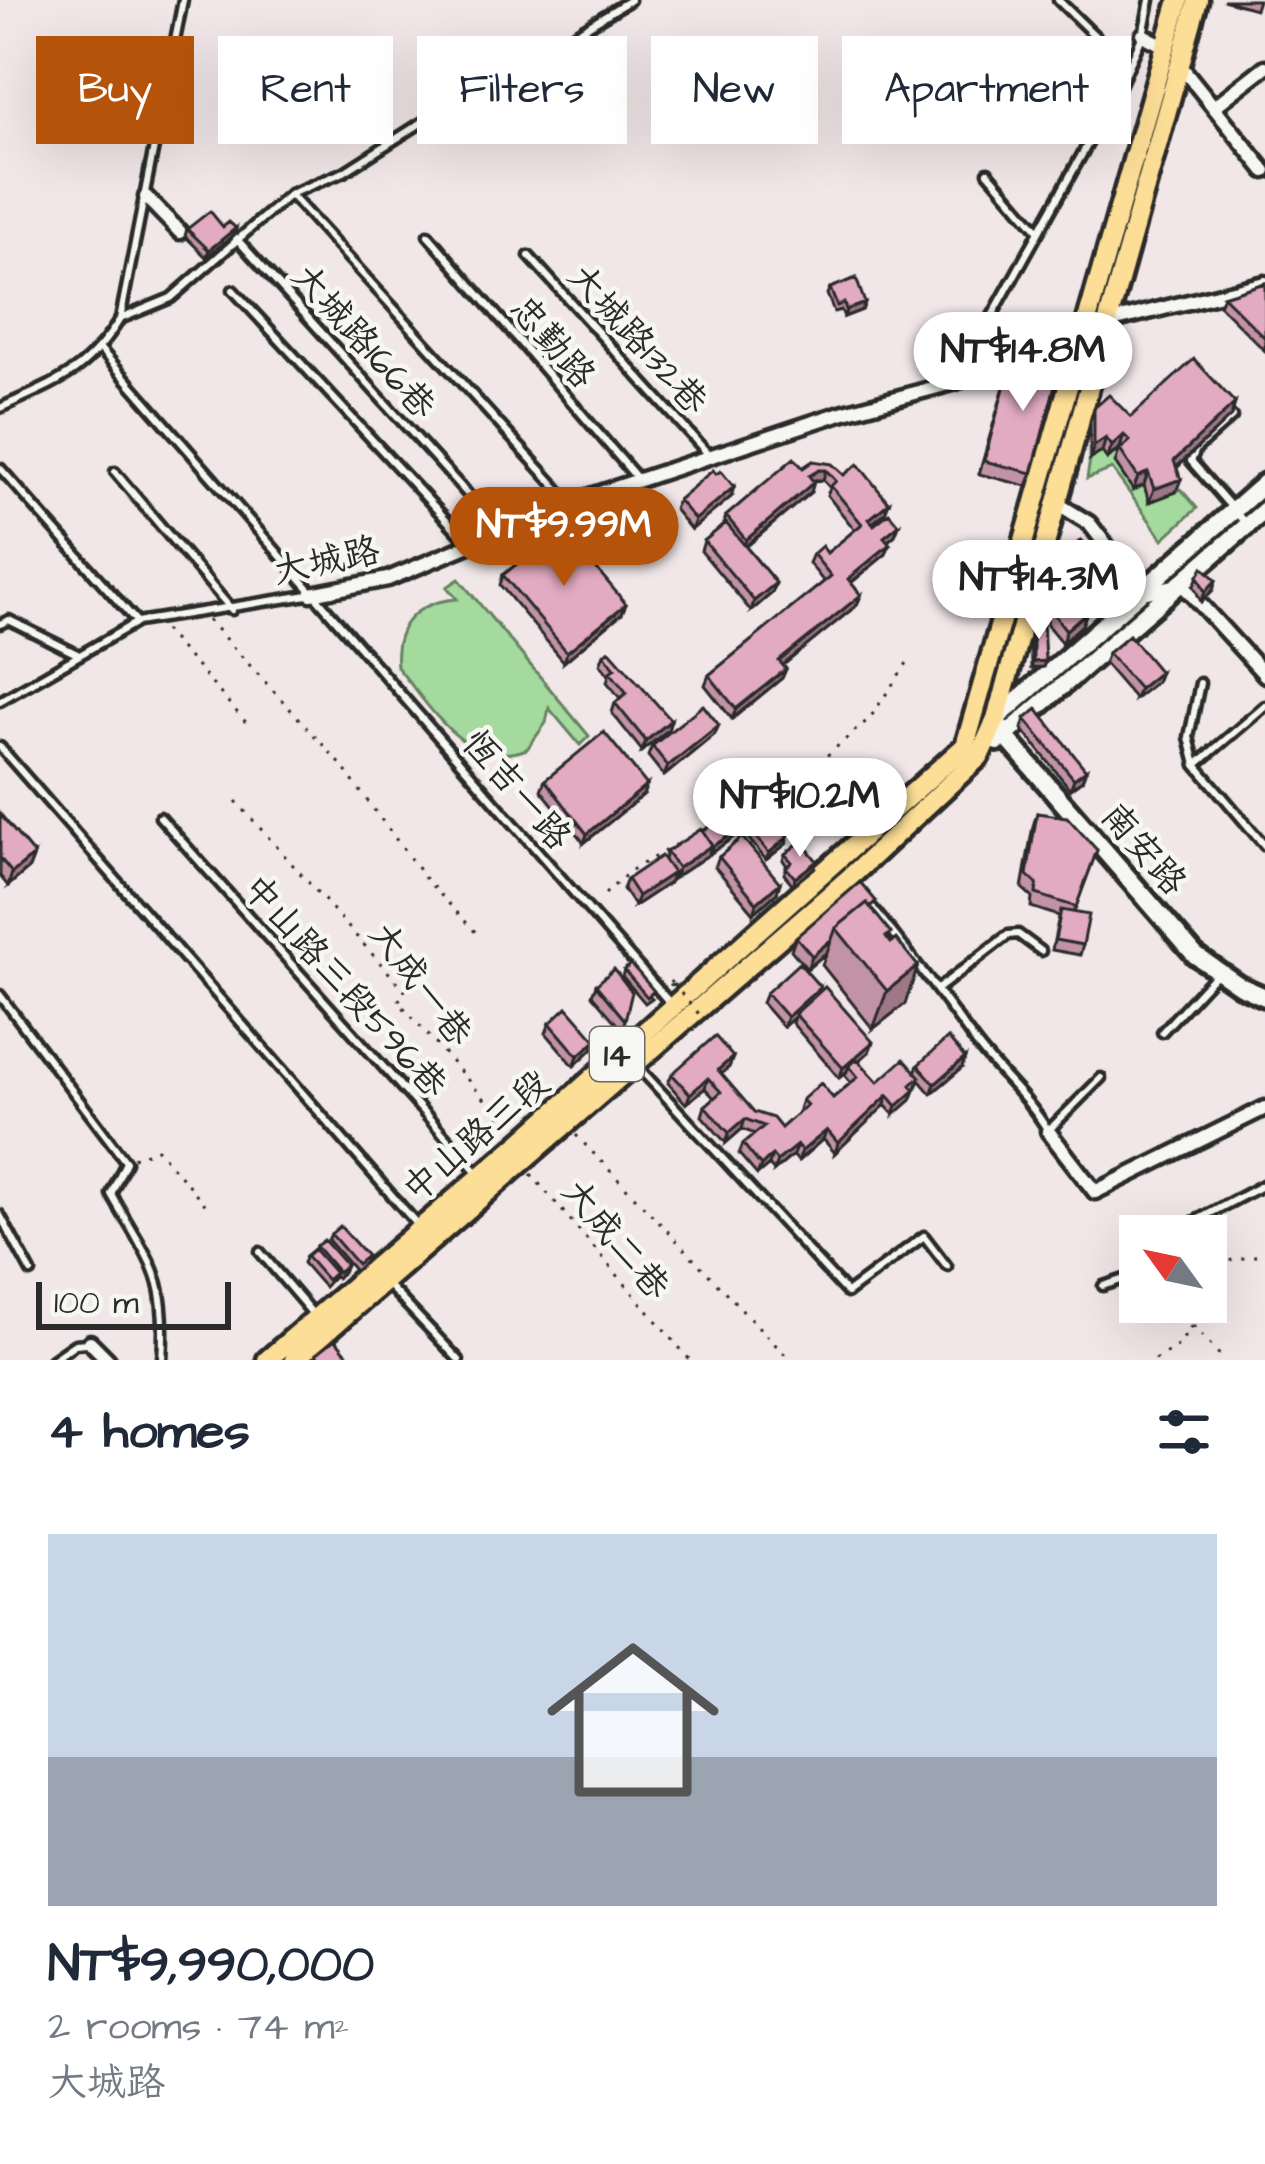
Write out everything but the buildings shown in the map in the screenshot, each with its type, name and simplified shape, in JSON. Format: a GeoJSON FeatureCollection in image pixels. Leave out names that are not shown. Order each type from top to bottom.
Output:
{"type":"FeatureCollection","features":[{"type":"Feature","properties":{"kind":"main road"},"geometry":{"type":"LineString","coordinates":[[972,752],[1079,339],[1179,0]]}},
{"type":"Feature","properties":{"kind":"main road","name":"14"},"geometry":{"type":"LineString","coordinates":[[972,752],[1000,728],[1057,502],[1198,0]]}},
{"type":"Feature","properties":{"kind":"main road","name":"中山路三段"},"geometry":{"type":"LineString","coordinates":[[843,871],[857,845],[972,752]]}},
{"type":"Feature","properties":{"kind":"main road","name":"中山路三段"},"geometry":{"type":"LineString","coordinates":[[294,1360],[384,1281],[486,1183],[522,1141],[843,871],[972,752]]}},
{"type":"Feature","properties":{"kind":"main road","name":"中山路三段"},"geometry":{"type":"LineString","coordinates":[[267,1360],[419,1227],[522,1162],[634,1062],[681,1004]]}},
{"type":"Feature","properties":{"kind":"street"},"geometry":{"type":"LineString","coordinates":[[1143,35],[1166,45],[1265,171]]}},
{"type":"Feature","properties":{"kind":"street"},"geometry":{"type":"LineString","coordinates":[[1215,106],[1265,68]]}},
{"type":"Feature","properties":{"kind":"street"},"geometry":{"type":"LineString","coordinates":[[146,197],[180,232]]}},
{"type":"Feature","properties":{"kind":"street","name":"大城路"},"geometry":{"type":"LineString","coordinates":[[311,594],[388,579],[570,503],[841,413],[956,382],[1079,339],[1109,320],[1265,283]]}},
{"type":"Feature","properties":{"kind":"street"},"geometry":{"type":"LineString","coordinates":[[1000,728],[1265,483]]}},
{"type":"Feature","properties":{"kind":"street"},"geometry":{"type":"LineString","coordinates":[[1036,501],[1057,502],[1089,523],[1143,593]]}},
{"type":"Feature","properties":{"kind":"street"},"geometry":{"type":"LineString","coordinates":[[1000,728],[1182,584],[1265,510]]}},
{"type":"Feature","properties":{"kind":"street"},"geometry":{"type":"LineString","coordinates":[[1143,593],[1182,584]]}},
{"type":"Feature","properties":{"kind":"street"},"geometry":{"type":"LineString","coordinates":[[1182,584],[1265,675]]}},
{"type":"Feature","properties":{"kind":"street","name":"南安路"},"geometry":{"type":"LineString","coordinates":[[1000,728],[1196,955],[1265,997]]}},
{"type":"Feature","properties":{"kind":"street"},"geometry":{"type":"LineString","coordinates":[[1048,1131],[1095,1192],[1265,1108]]}},
{"type":"Feature","properties":{"kind":"street"},"geometry":{"type":"LineString","coordinates":[[90,1342],[108,1360]]}},
{"type":"Feature","properties":{"kind":"lane"},"geometry":{"type":"LineString","coordinates":[[0,408],[64,379],[101,350],[121,319],[183,0]]}},
{"type":"Feature","properties":{"kind":"lane"},"geometry":{"type":"LineString","coordinates":[[121,319],[171,298],[290,194],[344,172],[476,88],[530,62],[630,0]]}},
{"type":"Feature","properties":{"kind":"lane"},"geometry":{"type":"LineString","coordinates":[[1058,0],[1095,36]]}},
{"type":"Feature","properties":{"kind":"lane"},"geometry":{"type":"LineString","coordinates":[[1131,61],[1143,35],[1150,0]]}},
{"type":"Feature","properties":{"kind":"lane"},"geometry":{"type":"LineString","coordinates":[[956,382],[1086,144]]}},
{"type":"Feature","properties":{"kind":"lane"},"geometry":{"type":"LineString","coordinates":[[988,172],[1038,230]]}},
{"type":"Feature","properties":{"kind":"lane"},"geometry":{"type":"LineString","coordinates":[[290,194],[570,503]]}},
{"type":"Feature","properties":{"kind":"lane","name":"忠勤路"},"geometry":{"type":"LineString","coordinates":[[428,236],[639,481]]}},
{"type":"Feature","properties":{"kind":"lane","name":"大城路166巷"},"geometry":{"type":"LineString","coordinates":[[236,238],[502,532]]}},
{"type":"Feature","properties":{"kind":"lane","name":"大城路132巷"},"geometry":{"type":"LineString","coordinates":[[529,256],[710,456]]}},
{"type":"Feature","properties":{"kind":"lane"},"geometry":{"type":"LineString","coordinates":[[233,290],[471,546]]}},
{"type":"Feature","properties":{"kind":"lane","name":"恆吉一路"},"geometry":{"type":"LineString","coordinates":[[101,350],[311,594],[681,1004]]}},
{"type":"Feature","properties":{"kind":"lane"},"geometry":{"type":"LineString","coordinates":[[1218,402],[1232,417],[1196,448],[1191,461],[1247,526]]}},
{"type":"Feature","properties":{"kind":"lane"},"geometry":{"type":"LineString","coordinates":[[0,468],[137,622]]}},
{"type":"Feature","properties":{"kind":"lane"},"geometry":{"type":"LineString","coordinates":[[116,472],[232,610]]}},
{"type":"Feature","properties":{"kind":"lane","name":"大城路"},"geometry":{"type":"LineString","coordinates":[[0,701],[137,622],[311,594]]}},
{"type":"Feature","properties":{"kind":"lane"},"geometry":{"type":"LineString","coordinates":[[0,624],[9,620],[77,654]]}},
{"type":"Feature","properties":{"kind":"lane"},"geometry":{"type":"LineString","coordinates":[[1200,683],[1189,737],[1196,765],[1265,846]]}},
{"type":"Feature","properties":{"kind":"lane"},"geometry":{"type":"LineString","coordinates":[[1196,765],[1265,706]]}},
{"type":"Feature","properties":{"kind":"lane"},"geometry":{"type":"LineString","coordinates":[[0,747],[419,1227]]}},
{"type":"Feature","properties":{"kind":"lane","name":"中山路三段596巷"},"geometry":{"type":"LineString","coordinates":[[160,817],[486,1183]]}},
{"type":"Feature","properties":{"kind":"lane"},"geometry":{"type":"LineString","coordinates":[[863,897],[1048,1131],[1101,1078]]}},
{"type":"Feature","properties":{"kind":"lane"},"geometry":{"type":"LineString","coordinates":[[939,988],[1008,934],[1018,934],[1041,951]]}},
{"type":"Feature","properties":{"kind":"lane"},"geometry":{"type":"LineString","coordinates":[[1162,1032],[1219,972]]}},
{"type":"Feature","properties":{"kind":"lane"},"geometry":{"type":"LineString","coordinates":[[0,995],[126,1162],[111,1194],[142,1240],[158,1275],[165,1315],[162,1360]]}},
{"type":"Feature","properties":{"kind":"lane"},"geometry":{"type":"LineString","coordinates":[[634,1062],[848,1293],[924,1236],[947,1266]]}},
{"type":"Feature","properties":{"kind":"lane"},"geometry":{"type":"LineString","coordinates":[[1207,1215],[1265,1184]]}},
{"type":"Feature","properties":{"kind":"lane"},"geometry":{"type":"LineString","coordinates":[[0,1215],[32,1272]]}},
{"type":"Feature","properties":{"kind":"lane"},"geometry":{"type":"LineString","coordinates":[[260,1252],[316,1317]]}},
{"type":"Feature","properties":{"kind":"lane"},"geometry":{"type":"LineString","coordinates":[[1103,1286],[1119,1280]]}},
{"type":"Feature","properties":{"kind":"lane"},"geometry":{"type":"LineString","coordinates":[[384,1281],[458,1360]]}},
{"type":"Feature","properties":{"kind":"lane"},"geometry":{"type":"LineString","coordinates":[[52,1360],[75,1344],[90,1342]]}},
{"type":"Feature","properties":{"kind":"path"},"geometry":{"type":"LineString","coordinates":[[201,612],[338,761],[424,878],[480,937]]}},
{"type":"Feature","properties":{"kind":"path"},"geometry":{"type":"LineString","coordinates":[[155,619],[250,728]]}},
{"type":"Feature","properties":{"kind":"path"},"geometry":{"type":"LineString","coordinates":[[702,830],[808,772],[870,718],[911,657]]}},
{"type":"Feature","properties":{"kind":"path"},"geometry":{"type":"LineString","coordinates":[[808,772],[818,803],[836,814],[857,845]]}},
{"type":"Feature","properties":{"kind":"path","name":"大成一巷"},"geometry":{"type":"LineString","coordinates":[[236,801],[406,992],[398,1001],[522,1141]]}},
{"type":"Feature","properties":{"kind":"path"},"geometry":{"type":"LineString","coordinates":[[605,894],[630,871],[684,840]]}},
{"type":"Feature","properties":{"kind":"path"},"geometry":{"type":"LineString","coordinates":[[565,1124],[790,1360]]}},
{"type":"Feature","properties":{"kind":"path"},"geometry":{"type":"LineString","coordinates":[[126,1162],[157,1149],[210,1210]]}},
{"type":"Feature","properties":{"kind":"path","name":"大成二巷"},"geometry":{"type":"LineString","coordinates":[[522,1162],[690,1360]]}},
{"type":"Feature","properties":{"kind":"path"},"geometry":{"type":"LineString","coordinates":[[1227,1260],[1265,1254]]}},
{"type":"Feature","properties":{"kind":"path"},"geometry":{"type":"LineString","coordinates":[[1155,1360],[1179,1345],[1192,1325],[1224,1360]]}},
{"type":"Feature","properties":{"kind":"green space"},"geometry":{"type":"Polygon","coordinates":[[[1120,448],[1133,489],[1144,485],[1150,502],[1181,489],[1197,508],[1163,539],[1112,469],[1087,479],[1090,459],[1120,448]]]}},
{"type":"Feature","properties":{"kind":"green space"},"geometry":{"type":"Polygon","coordinates":[[[459,579],[589,736],[580,745],[549,708],[546,723],[527,749],[486,752],[452,732],[397,667],[399,639],[410,618],[430,605],[457,599],[447,587],[459,579]]]}}]}
